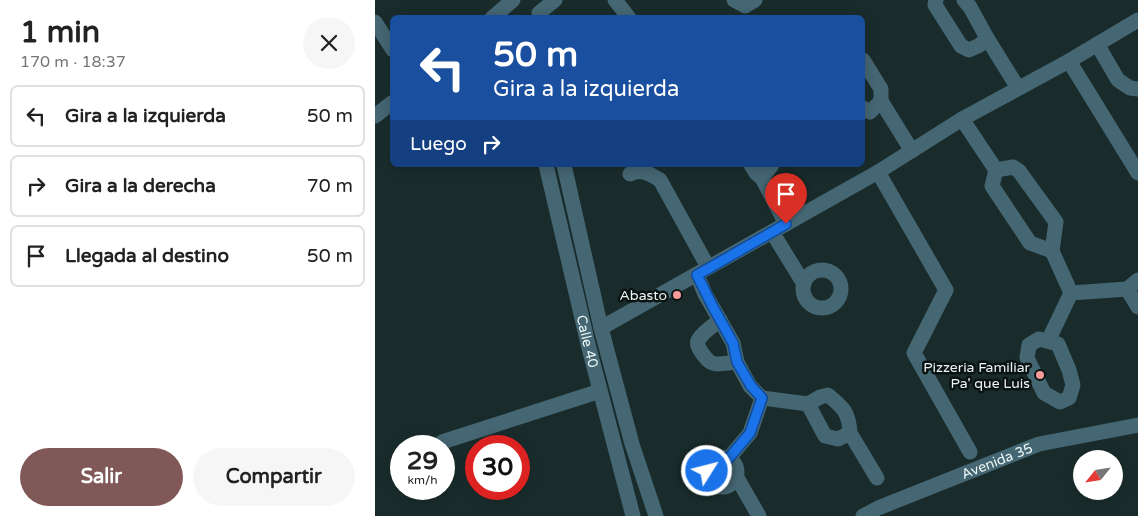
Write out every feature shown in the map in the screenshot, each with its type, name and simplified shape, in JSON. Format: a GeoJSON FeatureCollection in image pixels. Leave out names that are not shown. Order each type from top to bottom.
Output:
{"type":"FeatureCollection","features":[{"type":"Feature","properties":{"kind":"street"},"geometry":{"type":"LineString","coordinates":[[497,11],[513,0]]}},
{"type":"Feature","properties":{"kind":"street"},"geometry":{"type":"LineString","coordinates":[[539,15],[539,13],[555,0]]}},
{"type":"Feature","properties":{"kind":"street"},"geometry":{"type":"LineString","coordinates":[[615,0],[627,15]]}},
{"type":"Feature","properties":{"kind":"street"},"geometry":{"type":"LineString","coordinates":[[734,0],[745,6],[755,0]]}},
{"type":"Feature","properties":{"kind":"street"},"geometry":{"type":"LineString","coordinates":[[936,0],[935,5],[961,46],[969,50],[980,45],[987,38]]}},
{"type":"Feature","properties":{"kind":"street"},"geometry":{"type":"LineString","coordinates":[[964,0],[1018,88]]}},
{"type":"Feature","properties":{"kind":"street"},"geometry":{"type":"LineString","coordinates":[[601,328],[878,172],[962,119],[1069,61],[1138,20]]}},
{"type":"Feature","properties":{"kind":"street"},"geometry":{"type":"LineString","coordinates":[[375,22],[390,45]]}},
{"type":"Feature","properties":{"kind":"street"},"geometry":{"type":"LineString","coordinates":[[1097,44],[1118,80],[1129,88],[1138,90]]}},
{"type":"Feature","properties":{"kind":"street"},"geometry":{"type":"LineString","coordinates":[[1069,61],[1138,174]]}},
{"type":"Feature","properties":{"kind":"street"},"geometry":{"type":"LineString","coordinates":[[865,63],[881,89],[881,101],[912,151]]}},
{"type":"Feature","properties":{"kind":"street"},"geometry":{"type":"LineString","coordinates":[[865,109],[870,112],[881,101]]}},
{"type":"Feature","properties":{"kind":"street"},"geometry":{"type":"LineString","coordinates":[[375,116],[390,104]]}},
{"type":"Feature","properties":{"kind":"street"},"geometry":{"type":"LineString","coordinates":[[962,119],[996,170],[992,186],[1031,243],[1052,251]]}},
{"type":"Feature","properties":{"kind":"street","name":"Calle 40"},"geometry":{"type":"LineString","coordinates":[[546,167],[600,391],[633,516]]}},
{"type":"Feature","properties":{"kind":"street"},"geometry":{"type":"LineString","coordinates":[[564,167],[601,328],[632,444],[656,516]]}},
{"type":"Feature","properties":{"kind":"street"},"geometry":{"type":"LineString","coordinates":[[752,167],[762,178],[786,224]]}},
{"type":"Feature","properties":{"kind":"street"},"geometry":{"type":"LineString","coordinates":[[762,178],[770,167]]}},
{"type":"Feature","properties":{"kind":"street"},"geometry":{"type":"LineString","coordinates":[[996,170],[1013,167],[1019,171],[1056,222],[1052,251],[1071,293],[1049,340]]}},
{"type":"Feature","properties":{"kind":"street"},"geometry":{"type":"LineString","coordinates":[[630,174],[637,171],[647,172],[661,180],[703,271],[720,320],[733,343],[737,362],[751,386],[762,398],[808,404],[820,397],[828,396],[843,408],[849,419],[850,433],[877,478]]}},
{"type":"Feature","properties":{"kind":"street"},"geometry":{"type":"LineString","coordinates":[[878,172],[946,290],[914,353],[969,452]]}},
{"type":"Feature","properties":{"kind":"street"},"geometry":{"type":"LineString","coordinates":[[772,232],[804,284]]}},
{"type":"Feature","properties":{"kind":"street"},"geometry":{"type":"LineString","coordinates":[[1071,293],[1132,285],[1138,307]]}},
{"type":"Feature","properties":{"kind":"street"},"geometry":{"type":"LineString","coordinates":[[720,320],[700,337],[697,342],[698,346],[711,364],[737,362]]}},
{"type":"Feature","properties":{"kind":"street"},"geometry":{"type":"LineString","coordinates":[[455,438],[600,391]]}},
{"type":"Feature","properties":{"kind":"street"},"geometry":{"type":"LineString","coordinates":[[728,459],[750,433],[762,398]]}},
{"type":"Feature","properties":{"kind":"street"},"geometry":{"type":"LineString","coordinates":[[808,404],[825,436],[838,439],[850,433]]}},
{"type":"Feature","properties":{"kind":"street","name":"Avenida 35"},"geometry":{"type":"LineString","coordinates":[[863,516],[880,512],[1039,444],[1138,425]]}},
{"type":"Feature","properties":{"kind":"street"},"geometry":{"type":"LineString","coordinates":[[736,476],[730,484],[721,487],[713,484],[707,476],[708,466],[714,459],[728,459],[735,466],[736,476],[759,516]]}},
{"type":"Feature","properties":{"kind":"place","name":"Abasto"},"geometry":{"type":"Point","coordinates":[677,295]}},
{"type":"Feature","properties":{"kind":"place","name":"Pizzeria Familiar Pa' que Luis"},"geometry":{"type":"Point","coordinates":[1040,375]}},
{"type":"Feature","properties":{"kind":"route"},"geometry":{"type":"LineString","coordinates":[[707,471],[708,466],[714,459],[728,459],[750,433],[762,398],[751,386],[737,362],[733,343],[705,294],[697,275],[786,224]]}}]}
